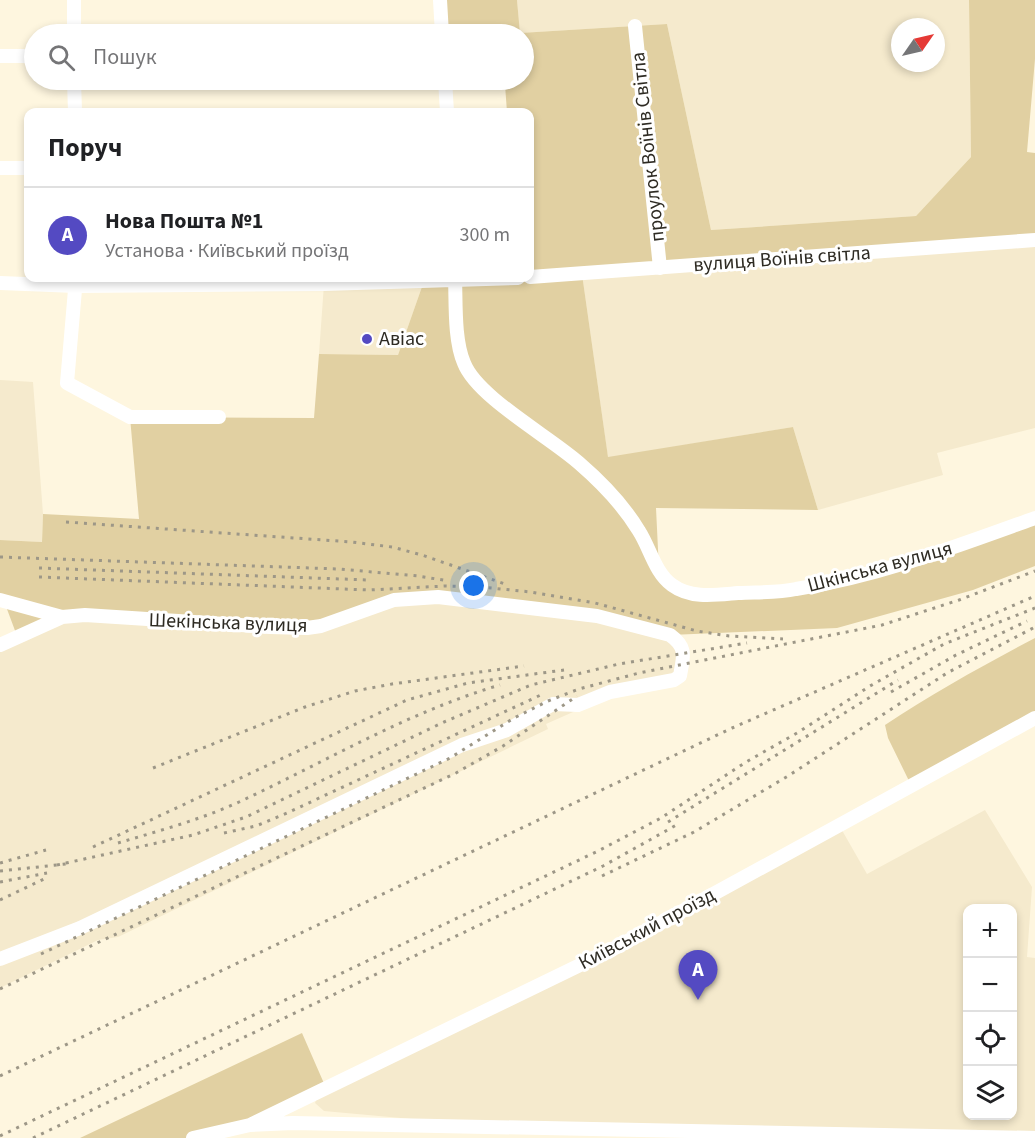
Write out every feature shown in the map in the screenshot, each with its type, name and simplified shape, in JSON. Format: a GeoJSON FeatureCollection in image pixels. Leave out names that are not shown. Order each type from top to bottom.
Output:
{"type":"FeatureCollection","features":[{"type":"Feature","properties":{"kind":"street"},"geometry":{"type":"LineString","coordinates":[[74,0],[74,24]]}},
{"type":"Feature","properties":{"kind":"street"},"geometry":{"type":"LineString","coordinates":[[440,0],[441,24]]}},
{"type":"Feature","properties":{"kind":"street","name":"проулок Воїнів Світла"},"geometry":{"type":"LineString","coordinates":[[635,26],[660,268]]}},
{"type":"Feature","properties":{"kind":"street"},"geometry":{"type":"LineString","coordinates":[[0,56],[24,56]]}},
{"type":"Feature","properties":{"kind":"street"},"geometry":{"type":"LineString","coordinates":[[74,90],[75,108]]}},
{"type":"Feature","properties":{"kind":"street"},"geometry":{"type":"LineString","coordinates":[[446,90],[447,108]]}},
{"type":"Feature","properties":{"kind":"street"},"geometry":{"type":"LineString","coordinates":[[0,168],[24,168]]}},
{"type":"Feature","properties":{"kind":"street","name":"вулиця Воїнів світла"},"geometry":{"type":"LineString","coordinates":[[534,277],[1035,240]]}},
{"type":"Feature","properties":{"kind":"street"},"geometry":{"type":"LineString","coordinates":[[0,283],[76,282],[68,383],[130,417],[219,417]]}},
{"type":"Feature","properties":{"kind":"street","name":"Шкінська вулиця"},"geometry":{"type":"LineString","coordinates":[[455,282],[459,344],[463,363],[472,377],[485,391],[579,462],[594,477],[634,523],[659,570],[671,584],[696,594],[794,590],[846,580],[922,558],[1035,518]]}},
{"type":"Feature","properties":{"kind":"street","name":"Шекінська вулиця"},"geometry":{"type":"LineString","coordinates":[[0,645],[62,617],[85,615],[307,628],[321,626],[394,600],[438,597],[597,616],[670,635],[680,642],[683,648],[680,676],[675,680],[610,692],[578,705],[553,704],[507,730],[462,745],[80,928],[0,959]]}},
{"type":"Feature","properties":{"kind":"street"},"geometry":{"type":"LineString","coordinates":[[0,600],[62,617]]}},
{"type":"Feature","properties":{"kind":"street","name":"Київський проїзд"},"geometry":{"type":"LineString","coordinates":[[250,1125],[613,949],[1035,718]]}},
{"type":"Feature","properties":{"kind":"street"},"geometry":{"type":"LineString","coordinates":[[193,1138],[250,1125],[292,1123],[499,1132],[1035,1138]]}},
{"type":"Feature","properties":{"kind":"shaded area"},"geometry":{"type":"Polygon","coordinates":[[[440,0],[517,0],[519,24],[441,24],[440,0]]]}},
{"type":"Feature","properties":{"kind":"shaded area"},"geometry":{"type":"Polygon","coordinates":[[[517,0],[969,0],[971,157],[916,216],[711,230],[667,24],[534,32],[534,24],[519,24],[517,0]]]}},
{"type":"Feature","properties":{"kind":"shaded area"},"geometry":{"type":"Polygon","coordinates":[[[969,0],[1035,0],[1035,59],[1027,152],[1035,153],[1035,240],[582,274],[608,457],[793,427],[818,510],[656,508],[659,570],[679,589],[794,590],[1035,518],[1035,566],[973,590],[837,628],[670,635],[597,616],[394,600],[321,626],[85,615],[17,636],[4,601],[0,601],[0,540],[42,542],[43,514],[139,519],[130,417],[314,418],[319,354],[398,355],[424,282],[534,282],[534,108],[507,108],[505,90],[534,90],[534,32],[667,24],[711,230],[916,216],[971,157],[969,0]]]}},
{"type":"Feature","properties":{"kind":"shaded area"},"geometry":{"type":"Polygon","coordinates":[[[1035,240],[1035,428],[937,453],[943,475],[818,510],[793,427],[608,458],[582,274],[1035,240]]]}},
{"type":"Feature","properties":{"kind":"shaded area"},"geometry":{"type":"Polygon","coordinates":[[[424,282],[398,355],[319,354],[324,284],[424,282]]]}},
{"type":"Feature","properties":{"kind":"shaded area"},"geometry":{"type":"Polygon","coordinates":[[[0,380],[33,382],[43,514],[42,542],[0,540],[0,380]]]}},
{"type":"Feature","properties":{"kind":"shaded area"},"geometry":{"type":"Polygon","coordinates":[[[394,600],[597,616],[680,642],[680,676],[625,689],[546,724],[548,729],[118,937],[98,940],[0,988],[0,645],[62,617],[394,600]]]}},
{"type":"Feature","properties":{"kind":"shaded area"},"geometry":{"type":"Polygon","coordinates":[[[1035,638],[1035,718],[911,785],[888,738],[885,725],[1035,638]]]}},
{"type":"Feature","properties":{"kind":"shaded area"},"geometry":{"type":"Polygon","coordinates":[[[985,810],[1032,887],[1027,957],[1035,958],[1035,1138],[499,1127],[324,1111],[315,1103],[318,1095],[839,825],[867,874],[985,810]]]}},
{"type":"Feature","properties":{"kind":"shaded area"},"geometry":{"type":"Polygon","coordinates":[[[302,1033],[326,1088],[250,1125],[193,1138],[80,1138],[302,1033]]]}},
{"type":"Feature","properties":{"kind":"railway"},"geometry":{"type":"LineString","coordinates":[[66,522],[352,542],[392,547],[508,585]]}},
{"type":"Feature","properties":{"kind":"railway"},"geometry":{"type":"LineString","coordinates":[[0,557],[339,569],[449,581]]}},
{"type":"Feature","properties":{"kind":"railway"},"geometry":{"type":"LineString","coordinates":[[39,568],[369,580]]}},
{"type":"Feature","properties":{"kind":"railway"},"geometry":{"type":"LineString","coordinates":[[41,954],[450,758],[514,718],[579,689],[639,673],[882,625],[959,600],[1035,571]]}},
{"type":"Feature","properties":{"kind":"railway"},"geometry":{"type":"LineString","coordinates":[[39,577],[369,590],[445,586],[481,587],[531,592],[595,603],[697,631],[729,636],[783,639]]}},
{"type":"Feature","properties":{"kind":"railway"},"geometry":{"type":"LineString","coordinates":[[0,1076],[732,728],[1035,596]]}},
{"type":"Feature","properties":{"kind":"railway"},"geometry":{"type":"LineString","coordinates":[[0,1136],[598,851],[661,818],[746,762],[797,733],[870,686],[944,644],[1035,608]]}},
{"type":"Feature","properties":{"kind":"railway"},"geometry":{"type":"LineString","coordinates":[[891,692],[956,655],[1027,621]]}},
{"type":"Feature","properties":{"kind":"railway"},"geometry":{"type":"LineString","coordinates":[[602,876],[694,832],[788,776],[947,673],[1035,627]]}},
{"type":"Feature","properties":{"kind":"railway"},"geometry":{"type":"LineString","coordinates":[[57,865],[193,835],[246,817],[444,722],[531,685],[619,664],[747,643]]}},
{"type":"Feature","properties":{"kind":"railway"},"geometry":{"type":"LineString","coordinates":[[153,768],[305,707],[355,691],[524,666]]}},
{"type":"Feature","properties":{"kind":"railway"},"geometry":{"type":"LineString","coordinates":[[93,847],[407,700],[468,683],[564,670]]}},
{"type":"Feature","properties":{"kind":"railway"},"geometry":{"type":"LineString","coordinates":[[668,822],[898,680]]}},
{"type":"Feature","properties":{"kind":"railway"},"geometry":{"type":"LineString","coordinates":[[118,843],[179,825],[224,808],[400,723],[500,685]]}},
{"type":"Feature","properties":{"kind":"railway"},"geometry":{"type":"LineString","coordinates":[[224,833],[256,826],[287,813],[545,693]]}},
{"type":"Feature","properties":{"kind":"railway"},"geometry":{"type":"LineString","coordinates":[[0,989],[456,773],[503,746],[577,696]]}},
{"type":"Feature","properties":{"kind":"railway"},"geometry":{"type":"LineString","coordinates":[[33,1138],[603,866],[680,823]]}},
{"type":"Feature","properties":{"kind":"railway"},"geometry":{"type":"LineString","coordinates":[[0,863],[46,850]]}},
{"type":"Feature","properties":{"kind":"railway"},"geometry":{"type":"LineString","coordinates":[[0,871],[66,864]]}},
{"type":"Feature","properties":{"kind":"railway"},"geometry":{"type":"LineString","coordinates":[[0,882],[47,873]]}},
{"type":"Feature","properties":{"kind":"railway"},"geometry":{"type":"LineString","coordinates":[[0,900],[44,879]]}},
{"type":"Feature","properties":{"kind":"place","name":"Авіас"},"geometry":{"type":"Point","coordinates":[367,339]}},
{"type":"Feature","properties":{"kind":"place","name":"Нова Пошта №1"},"geometry":{"type":"Point","coordinates":[698,1000]}}]}
